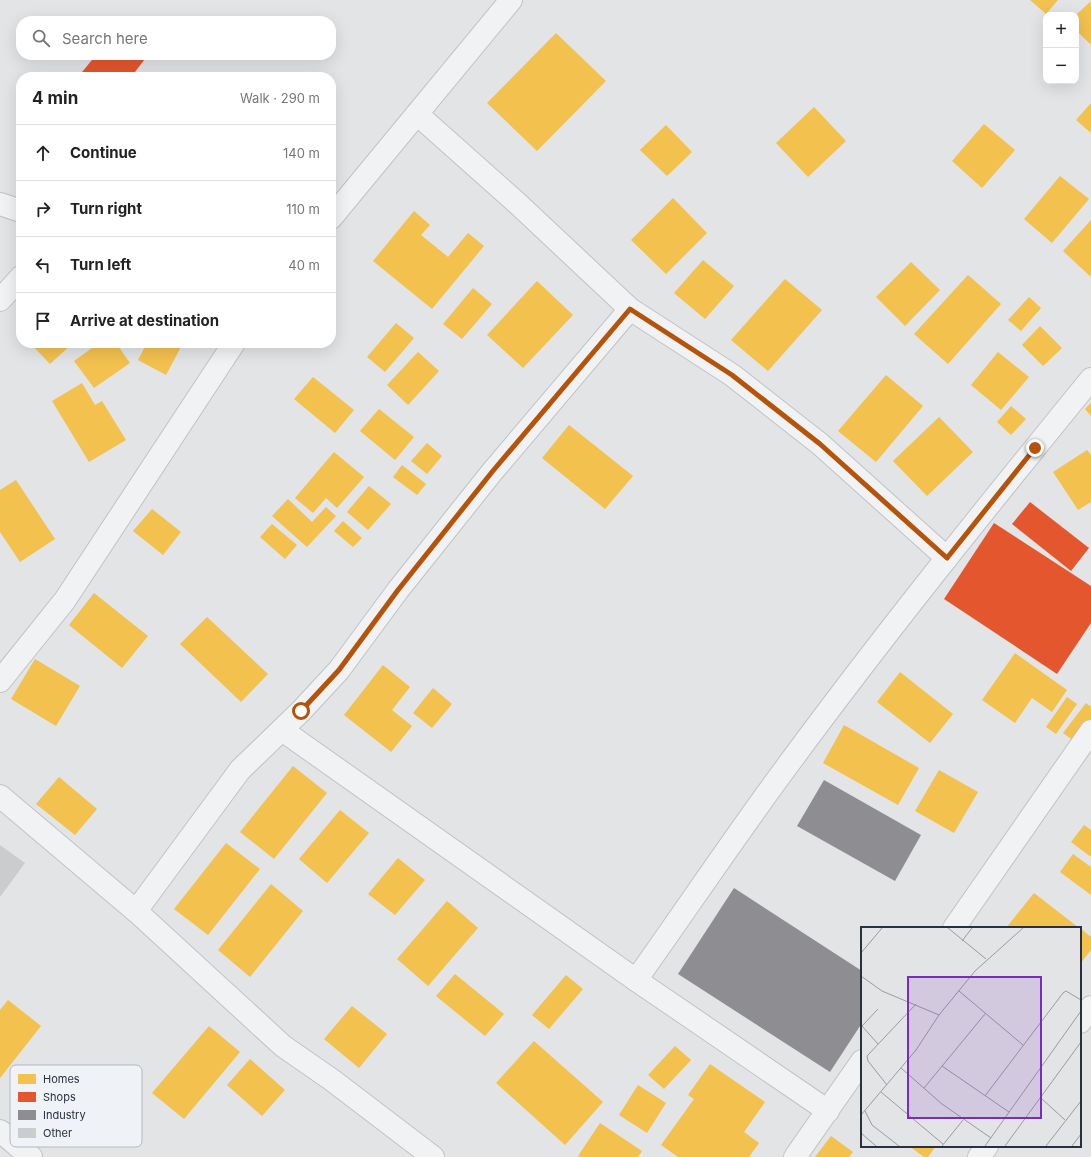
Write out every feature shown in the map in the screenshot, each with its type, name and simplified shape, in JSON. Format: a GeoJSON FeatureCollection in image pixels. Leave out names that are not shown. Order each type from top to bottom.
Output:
{"type":"FeatureCollection","features":[{"type":"Feature","properties":{"kind":"street"},"geometry":{"type":"LineString","coordinates":[[336,212],[510,0]]}},
{"type":"Feature","properties":{"kind":"street"},"geometry":{"type":"LineString","coordinates":[[417,114],[517,203],[630,309],[732,375],[820,444],[947,558]]}},
{"type":"Feature","properties":{"kind":"street"},"geometry":{"type":"LineString","coordinates":[[0,204],[16,209]]}},
{"type":"Feature","properties":{"kind":"street"},"geometry":{"type":"LineString","coordinates":[[0,300],[16,282]]}},
{"type":"Feature","properties":{"kind":"street"},"geometry":{"type":"LineString","coordinates":[[136,912],[240,770],[301,711],[339,670],[398,590],[492,472],[630,309]]}},
{"type":"Feature","properties":{"kind":"street"},"geometry":{"type":"LineString","coordinates":[[0,681],[65,600],[231,348]]}},
{"type":"Feature","properties":{"kind":"street"},"geometry":{"type":"LineString","coordinates":[[636,980],[782,773],[947,558],[1091,380]]}},
{"type":"Feature","properties":{"kind":"street"},"geometry":{"type":"LineString","coordinates":[[282,730],[636,980],[828,1111]]}},
{"type":"Feature","properties":{"kind":"street"},"geometry":{"type":"LineString","coordinates":[[955,927],[1091,731]]}},
{"type":"Feature","properties":{"kind":"street"},"geometry":{"type":"LineString","coordinates":[[0,796],[136,912],[284,1046],[332,1080],[433,1157]]}},
{"type":"Feature","properties":{"kind":"street"},"geometry":{"type":"LineString","coordinates":[[1081,1021],[1091,1007]]}},
{"type":"Feature","properties":{"kind":"street"},"geometry":{"type":"LineString","coordinates":[[795,1157],[861,1062]]}},
{"type":"Feature","properties":{"kind":"street"},"geometry":{"type":"LineString","coordinates":[[0,1130],[10,1139]]}},
{"type":"Feature","properties":{"kind":"street"},"geometry":{"type":"LineString","coordinates":[[20,1147],[31,1157]]}},
{"type":"Feature","properties":{"kind":"street"},"geometry":{"type":"LineString","coordinates":[[979,1157],[986,1147]]}},
{"type":"Feature","properties":{"kind":"building: Homes"},"geometry":{"type":"Polygon","coordinates":[[[1030,0],[1058,0],[1048,12],[1044,12],[1030,0]]]}},
{"type":"Feature","properties":{"kind":"building: Homes"},"geometry":{"type":"Polygon","coordinates":[[[1091,1],[1091,45],[1079,33],[1079,12],[1091,1]]]}},
{"type":"Feature","properties":{"kind":"building: Homes"},"geometry":{"type":"Polygon","coordinates":[[[556,33],[606,81],[537,151],[487,103],[556,33]]]}},
{"type":"Feature","properties":{"kind":"building: Homes"},"geometry":{"type":"Polygon","coordinates":[[[1091,103],[1091,133],[1076,120],[1091,103]]]}},
{"type":"Feature","properties":{"kind":"building: Homes"},"geometry":{"type":"Polygon","coordinates":[[[814,107],[846,141],[808,177],[776,143],[814,107]]]}},
{"type":"Feature","properties":{"kind":"building: Homes"},"geometry":{"type":"Polygon","coordinates":[[[984,124],[1015,150],[982,188],[952,161],[984,124]]]}},
{"type":"Feature","properties":{"kind":"building: Homes"},"geometry":{"type":"Polygon","coordinates":[[[666,125],[692,152],[667,176],[640,150],[666,125]]]}},
{"type":"Feature","properties":{"kind":"building: Homes"},"geometry":{"type":"Polygon","coordinates":[[[1060,176],[1089,199],[1052,243],[1024,219],[1060,176]]]}},
{"type":"Feature","properties":{"kind":"building: Homes"},"geometry":{"type":"Polygon","coordinates":[[[673,198],[707,233],[666,274],[631,240],[673,198]]]}},
{"type":"Feature","properties":{"kind":"building: Homes"},"geometry":{"type":"Polygon","coordinates":[[[414,211],[430,225],[421,235],[448,257],[468,233],[484,246],[432,309],[373,261],[414,211]]]}},
{"type":"Feature","properties":{"kind":"building: Homes"},"geometry":{"type":"Polygon","coordinates":[[[1091,220],[1091,277],[1063,251],[1091,220]]]}},
{"type":"Feature","properties":{"kind":"building: Homes"},"geometry":{"type":"Polygon","coordinates":[[[703,260],[734,286],[705,319],[674,293],[703,260]]]}},
{"type":"Feature","properties":{"kind":"building: Homes"},"geometry":{"type":"Polygon","coordinates":[[[911,262],[940,290],[905,326],[876,297],[911,262]]]}},
{"type":"Feature","properties":{"kind":"building: Homes"},"geometry":{"type":"Polygon","coordinates":[[[968,275],[1001,304],[948,364],[914,334],[968,275]]]}},
{"type":"Feature","properties":{"kind":"building: Homes"},"geometry":{"type":"Polygon","coordinates":[[[785,279],[822,310],[768,371],[731,340],[785,279]]]}},
{"type":"Feature","properties":{"kind":"building: Homes"},"geometry":{"type":"Polygon","coordinates":[[[537,281],[573,315],[523,368],[487,335],[537,281]]]}},
{"type":"Feature","properties":{"kind":"building: Homes"},"geometry":{"type":"Polygon","coordinates":[[[473,288],[492,304],[462,339],[443,324],[473,288]]]}},
{"type":"Feature","properties":{"kind":"building: Homes"},"geometry":{"type":"Polygon","coordinates":[[[1029,297],[1041,308],[1021,331],[1008,320],[1029,297]]]}},
{"type":"Feature","properties":{"kind":"building: Homes"},"geometry":{"type":"Polygon","coordinates":[[[396,323],[414,338],[385,372],[367,357],[396,323]]]}},
{"type":"Feature","properties":{"kind":"building: Homes"},"geometry":{"type":"Polygon","coordinates":[[[1040,326],[1062,348],[1043,366],[1022,345],[1040,326]]]}},
{"type":"Feature","properties":{"kind":"building: Homes"},"geometry":{"type":"Polygon","coordinates":[[[35,348],[68,348],[50,364],[35,348]]]}},
{"type":"Feature","properties":{"kind":"building: Homes"},"geometry":{"type":"Polygon","coordinates":[[[92,348],[120,348],[130,363],[94,388],[74,361],[92,348]]]}},
{"type":"Feature","properties":{"kind":"building: Homes"},"geometry":{"type":"Polygon","coordinates":[[[144,348],[180,348],[166,375],[138,360],[144,348]]]}},
{"type":"Feature","properties":{"kind":"building: Homes"},"geometry":{"type":"Polygon","coordinates":[[[418,352],[439,371],[408,405],[387,385],[418,352]]]}},
{"type":"Feature","properties":{"kind":"building: Homes"},"geometry":{"type":"Polygon","coordinates":[[[998,352],[1029,377],[1001,410],[971,385],[998,352]]]}},
{"type":"Feature","properties":{"kind":"building: Homes"},"geometry":{"type":"Polygon","coordinates":[[[886,375],[923,406],[876,462],[838,431],[886,375]]]}},
{"type":"Feature","properties":{"kind":"building: Homes"},"geometry":{"type":"Polygon","coordinates":[[[313,377],[354,410],[335,433],[294,399],[313,377]]]}},
{"type":"Feature","properties":{"kind":"building: Homes"},"geometry":{"type":"Polygon","coordinates":[[[82,383],[95,405],[102,401],[126,440],[89,462],[52,401],[82,383]]]}},
{"type":"Feature","properties":{"kind":"building: Homes"},"geometry":{"type":"Polygon","coordinates":[[[1091,403],[1091,416],[1085,409],[1091,403]]]}},
{"type":"Feature","properties":{"kind":"building: Homes"},"geometry":{"type":"Polygon","coordinates":[[[1011,406],[1026,419],[1011,435],[997,422],[1011,406]]]}},
{"type":"Feature","properties":{"kind":"building: Homes"},"geometry":{"type":"Polygon","coordinates":[[[379,409],[414,437],[395,460],[360,431],[379,409]]]}},
{"type":"Feature","properties":{"kind":"building: Homes"},"geometry":{"type":"Polygon","coordinates":[[[939,417],[973,452],[927,496],[893,461],[939,417]]]}},
{"type":"Feature","properties":{"kind":"building: Homes"},"geometry":{"type":"Polygon","coordinates":[[[569,425],[633,476],[605,509],[542,458],[569,425]]]}},
{"type":"Feature","properties":{"kind":"building: Homes"},"geometry":{"type":"Polygon","coordinates":[[[427,443],[442,456],[427,474],[411,461],[427,443]]]}},
{"type":"Feature","properties":{"kind":"building: Homes"},"geometry":{"type":"Polygon","coordinates":[[[1087,450],[1091,455],[1091,502],[1078,510],[1053,472],[1087,450]]]}},
{"type":"Feature","properties":{"kind":"building: Homes"},"geometry":{"type":"Polygon","coordinates":[[[334,452],[364,477],[337,508],[326,498],[313,513],[295,498],[334,452]]]}},
{"type":"Feature","properties":{"kind":"building: Homes"},"geometry":{"type":"Polygon","coordinates":[[[402,465],[426,484],[417,495],[393,477],[402,465]]]}},
{"type":"Feature","properties":{"kind":"building: Homes"},"geometry":{"type":"Polygon","coordinates":[[[16,480],[55,539],[20,562],[0,532],[0,490],[16,480]]]}},
{"type":"Feature","properties":{"kind":"building: Homes"},"geometry":{"type":"Polygon","coordinates":[[[369,486],[391,504],[368,530],[347,512],[369,486]]]}},
{"type":"Feature","properties":{"kind":"building: Homes"},"geometry":{"type":"Polygon","coordinates":[[[288,499],[312,522],[326,507],[336,516],[307,547],[272,516],[288,499]]]}},
{"type":"Feature","properties":{"kind":"building: Homes"},"geometry":{"type":"Polygon","coordinates":[[[152,509],[181,532],[163,555],[133,531],[152,509]]]}},
{"type":"Feature","properties":{"kind":"building: Homes"},"geometry":{"type":"Polygon","coordinates":[[[343,521],[362,538],[353,547],[334,531],[343,521]]]}},
{"type":"Feature","properties":{"kind":"building: Homes"},"geometry":{"type":"Polygon","coordinates":[[[272,524],[297,545],[285,559],[260,537],[272,524]]]}},
{"type":"Feature","properties":{"kind":"building: Homes"},"geometry":{"type":"Polygon","coordinates":[[[94,593],[148,636],[122,668],[69,625],[94,593]]]}},
{"type":"Feature","properties":{"kind":"building: Homes"},"geometry":{"type":"Polygon","coordinates":[[[207,617],[268,674],[241,702],[180,644],[207,617]]]}},
{"type":"Feature","properties":{"kind":"building: Homes"},"geometry":{"type":"Polygon","coordinates":[[[1015,653],[1067,690],[1052,712],[1032,698],[1015,723],[982,700],[1015,653]]]}},
{"type":"Feature","properties":{"kind":"building: Homes"},"geometry":{"type":"Polygon","coordinates":[[[35,659],[80,686],[56,726],[11,699],[35,659]]]}},
{"type":"Feature","properties":{"kind":"building: Homes"},"geometry":{"type":"Polygon","coordinates":[[[383,665],[410,687],[392,710],[412,726],[391,752],[344,715],[383,665]]]}},
{"type":"Feature","properties":{"kind":"building: Homes"},"geometry":{"type":"Polygon","coordinates":[[[900,672],[953,714],[930,743],[877,702],[900,672]]]}},
{"type":"Feature","properties":{"kind":"building: Homes"},"geometry":{"type":"Polygon","coordinates":[[[433,688],[452,704],[432,728],[413,713],[433,688]]]}},
{"type":"Feature","properties":{"kind":"building: Homes"},"geometry":{"type":"Polygon","coordinates":[[[1067,697],[1077,704],[1056,734],[1046,727],[1067,697]]]}},
{"type":"Feature","properties":{"kind":"building: Homes"},"geometry":{"type":"Polygon","coordinates":[[[1086,703],[1091,707],[1091,719],[1074,741],[1063,733],[1086,703]]]}},
{"type":"Feature","properties":{"kind":"building: Homes"},"geometry":{"type":"Polygon","coordinates":[[[844,725],[919,768],[898,805],[823,763],[844,725]]]}},
{"type":"Feature","properties":{"kind":"building: Homes"},"geometry":{"type":"Polygon","coordinates":[[[293,766],[327,793],[274,859],[240,832],[293,766]]]}},
{"type":"Feature","properties":{"kind":"building: Homes"},"geometry":{"type":"Polygon","coordinates":[[[939,770],[978,792],[954,833],[915,811],[939,770]]]}},
{"type":"Feature","properties":{"kind":"building: Homes"},"geometry":{"type":"Polygon","coordinates":[[[59,777],[97,809],[75,835],[36,804],[59,777]]]}},
{"type":"Feature","properties":{"kind":"building: Homes"},"geometry":{"type":"Polygon","coordinates":[[[340,810],[369,833],[327,883],[299,859],[340,810]]]}},
{"type":"Feature","properties":{"kind":"building: Homes"},"geometry":{"type":"Polygon","coordinates":[[[1084,825],[1091,830],[1091,857],[1071,842],[1084,825]]]}},
{"type":"Feature","properties":{"kind":"building: Homes"},"geometry":{"type":"Polygon","coordinates":[[[226,843],[260,869],[208,935],[174,909],[226,843]]]}},
{"type":"Feature","properties":{"kind":"building: Homes"},"geometry":{"type":"Polygon","coordinates":[[[1073,854],[1091,867],[1091,895],[1060,872],[1073,854]]]}},
{"type":"Feature","properties":{"kind":"building: Homes"},"geometry":{"type":"Polygon","coordinates":[[[398,858],[425,880],[395,915],[368,894],[398,858]]]}},
{"type":"Feature","properties":{"kind":"building: Homes"},"geometry":{"type":"Polygon","coordinates":[[[271,884],[303,911],[250,977],[218,950],[271,884]]]}},
{"type":"Feature","properties":{"kind":"building: Homes"},"geometry":{"type":"Polygon","coordinates":[[[1034,893],[1078,927],[1007,927],[1034,893]]]}},
{"type":"Feature","properties":{"kind":"building: Homes"},"geometry":{"type":"Polygon","coordinates":[[[447,901],[478,928],[428,986],[397,959],[447,901]]]}},
{"type":"Feature","properties":{"kind":"building: Homes"},"geometry":{"type":"Polygon","coordinates":[[[1081,929],[1091,937],[1091,950],[1081,963],[1081,929]]]}},
{"type":"Feature","properties":{"kind":"building: Homes"},"geometry":{"type":"Polygon","coordinates":[[[455,974],[504,1014],[485,1036],[436,996],[455,974]]]}},
{"type":"Feature","properties":{"kind":"building: Homes"},"geometry":{"type":"Polygon","coordinates":[[[566,975],[583,989],[549,1029],[532,1015],[566,975]]]}},
{"type":"Feature","properties":{"kind":"building: Homes"},"geometry":{"type":"Polygon","coordinates":[[[8,1000],[41,1026],[0,1078],[0,1010],[8,1000]]]}},
{"type":"Feature","properties":{"kind":"building: Homes"},"geometry":{"type":"Polygon","coordinates":[[[352,1006],[387,1034],[359,1068],[324,1039],[352,1006]]]}},
{"type":"Feature","properties":{"kind":"building: Homes"},"geometry":{"type":"Polygon","coordinates":[[[209,1026],[240,1052],[184,1119],[152,1093],[209,1026]]]}},
{"type":"Feature","properties":{"kind":"building: Homes"},"geometry":{"type":"Polygon","coordinates":[[[534,1041],[603,1102],[565,1145],[496,1083],[534,1041]]]}},
{"type":"Feature","properties":{"kind":"building: Homes"},"geometry":{"type":"Polygon","coordinates":[[[675,1046],[691,1060],[664,1089],[648,1075],[675,1046]]]}},
{"type":"Feature","properties":{"kind":"building: Homes"},"geometry":{"type":"Polygon","coordinates":[[[250,1059],[285,1090],[262,1116],[227,1085],[250,1059]]]}},
{"type":"Feature","properties":{"kind":"building: Homes"},"geometry":{"type":"Polygon","coordinates":[[[710,1064],[765,1102],[744,1132],[759,1143],[749,1157],[678,1157],[661,1145],[694,1099],[688,1095],[710,1064]]]}},
{"type":"Feature","properties":{"kind":"building: Homes"},"geometry":{"type":"Polygon","coordinates":[[[638,1085],[666,1103],[647,1133],[619,1115],[638,1085]]]}},
{"type":"Feature","properties":{"kind":"building: Homes"},"geometry":{"type":"Polygon","coordinates":[[[600,1123],[642,1151],[638,1157],[578,1156],[600,1123]]]}},
{"type":"Feature","properties":{"kind":"building: Homes"},"geometry":{"type":"Polygon","coordinates":[[[831,1136],[853,1152],[849,1157],[815,1157],[831,1136]]]}},
{"type":"Feature","properties":{"kind":"building: Homes"},"geometry":{"type":"Polygon","coordinates":[[[910,1147],[935,1147],[928,1157],[924,1157],[910,1147]]]}},
{"type":"Feature","properties":{"kind":"building: Shops"},"geometry":{"type":"Polygon","coordinates":[[[92,60],[144,60],[135,72],[82,72],[92,60]]]}},
{"type":"Feature","properties":{"kind":"building: Shops"},"geometry":{"type":"Polygon","coordinates":[[[1030,502],[1089,548],[1071,571],[1012,524],[1030,502]]]}},
{"type":"Feature","properties":{"kind":"building: Shops"},"geometry":{"type":"Polygon","coordinates":[[[994,523],[1091,586],[1091,623],[1057,674],[944,599],[994,523]]]}},
{"type":"Feature","properties":{"kind":"building: Industry"},"geometry":{"type":"Polygon","coordinates":[[[824,780],[921,835],[895,881],[797,826],[824,780]]]}},
{"type":"Feature","properties":{"kind":"building: Industry"},"geometry":{"type":"Polygon","coordinates":[[[734,888],[861,970],[861,1025],[830,1072],[678,974],[734,888]]]}},
{"type":"Feature","properties":{"kind":"building: Other"},"geometry":{"type":"Polygon","coordinates":[[[0,845],[25,863],[0,897],[0,845]]]}},
{"type":"Feature","properties":{"kind":"route"},"geometry":{"type":"LineString","coordinates":[[301,711],[339,670],[398,590],[492,472],[630,309],[732,375],[820,444],[947,558],[1035,448]]}}]}
